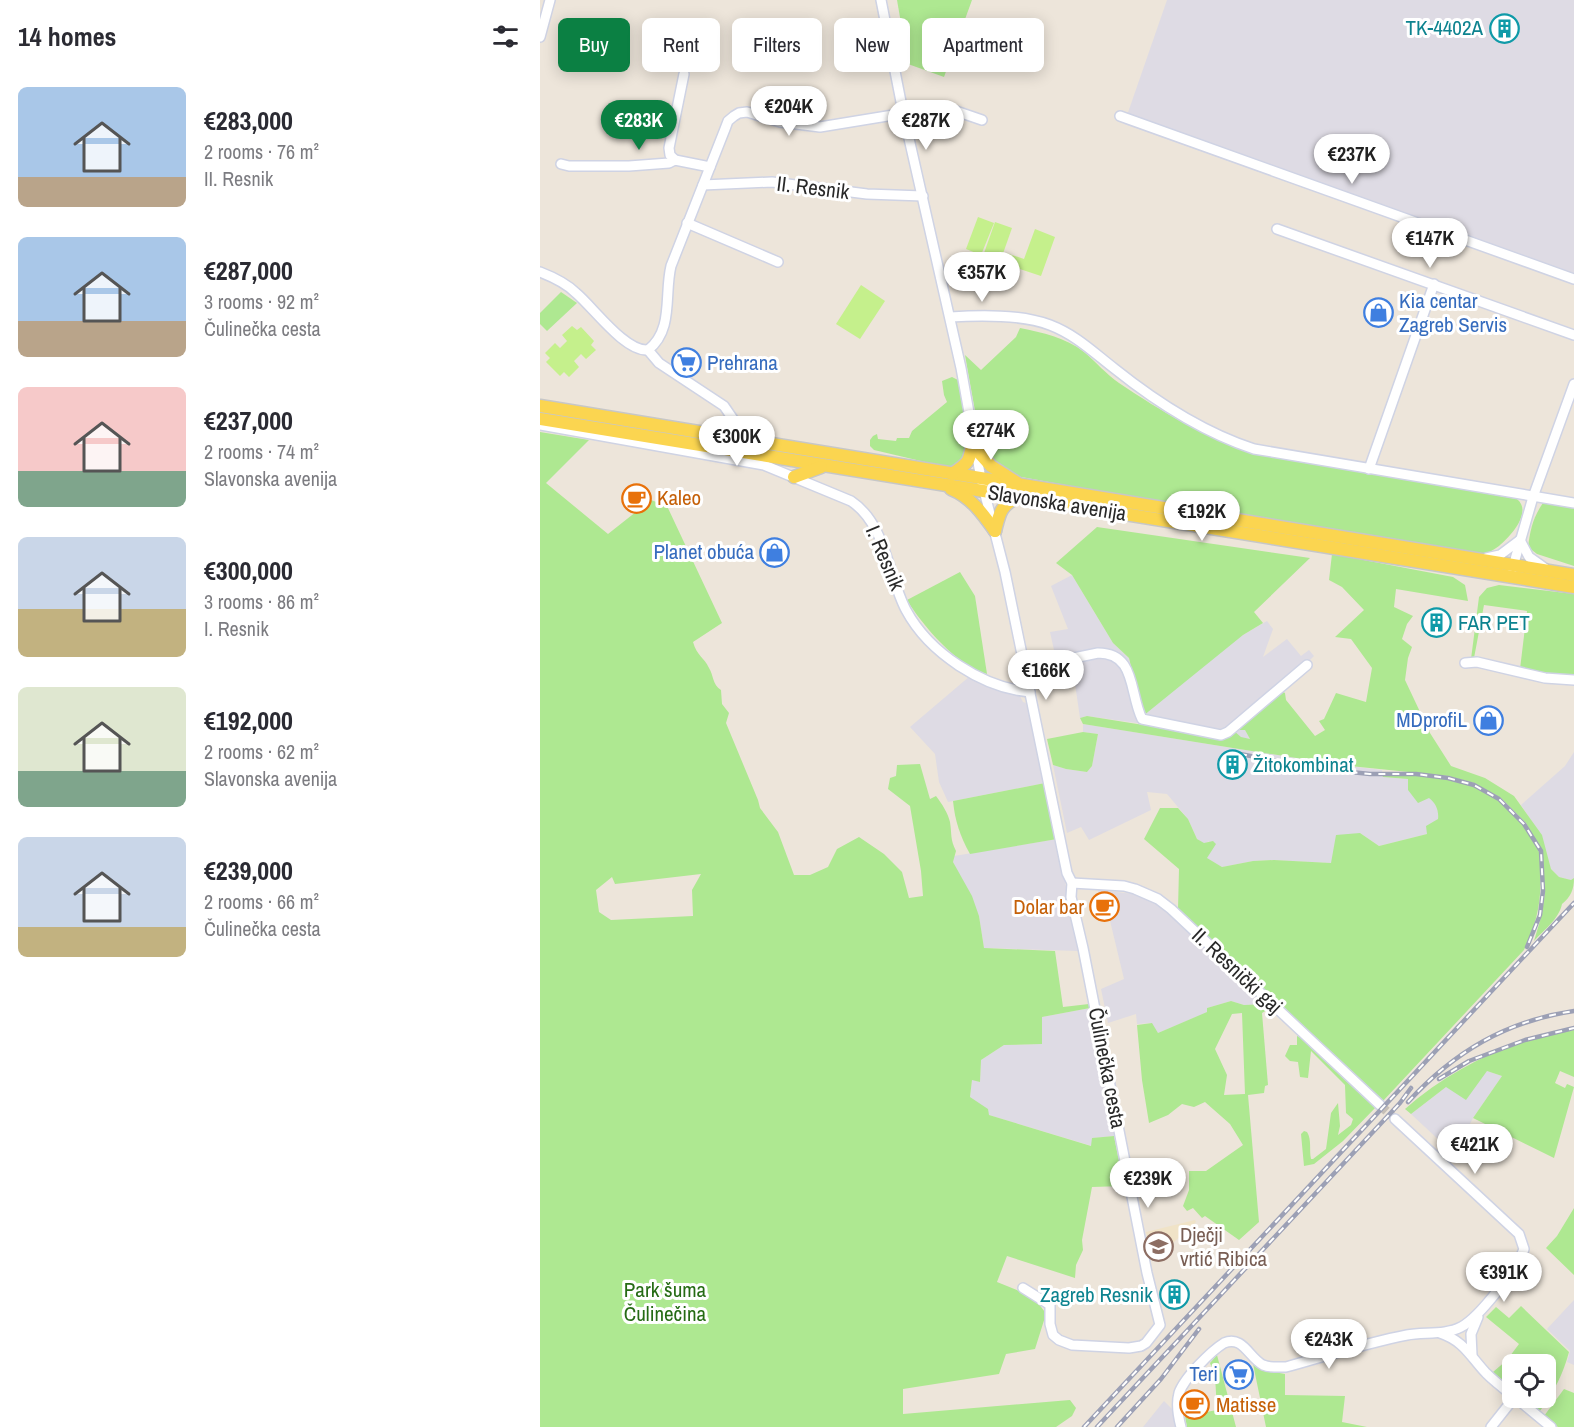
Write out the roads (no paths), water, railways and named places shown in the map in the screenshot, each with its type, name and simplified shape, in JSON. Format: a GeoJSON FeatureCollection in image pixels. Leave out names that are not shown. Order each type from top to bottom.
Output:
{"type":"FeatureCollection","features":[{"type":"Feature","properties":{"kind":"main road","name":"Slavonska avenija"},"geometry":{"type":"LineString","coordinates":[[540,406],[952,474],[1017,497],[1511,571],[1548,571],[1574,575]]}},
{"type":"Feature","properties":{"kind":"main road","name":"Slavonska avenija"},"geometry":{"type":"LineString","coordinates":[[540,419],[939,483],[1025,486],[1478,560],[1574,587]]}},
{"type":"Feature","properties":{"kind":"main road"},"geometry":{"type":"LineString","coordinates":[[952,474],[966,465],[974,444]]}},
{"type":"Feature","properties":{"kind":"main road"},"geometry":{"type":"LineString","coordinates":[[974,444],[986,462],[1001,474],[1025,486]]}},
{"type":"Feature","properties":{"kind":"main road"},"geometry":{"type":"LineString","coordinates":[[794,477],[824,466]]}},
{"type":"Feature","properties":{"kind":"main road"},"geometry":{"type":"LineString","coordinates":[[939,483],[960,493],[971,502],[995,531]]}},
{"type":"Feature","properties":{"kind":"main road"},"geometry":{"type":"LineString","coordinates":[[995,531],[1001,509],[1017,497]]}},
{"type":"Feature","properties":{"kind":"street"},"geometry":{"type":"LineString","coordinates":[[540,37],[550,0]]}},
{"type":"Feature","properties":{"kind":"street","name":"Čulinečka cesta"},"geometry":{"type":"LineString","coordinates":[[881,0],[903,112],[961,368],[982,485],[995,531],[1067,873],[1072,884],[1071,897],[1147,1273],[1160,1325],[1141,1346],[1129,1348],[1064,1343],[1053,1335],[1051,1330],[1050,1305],[1023,1288]]}},
{"type":"Feature","properties":{"kind":"street"},"geometry":{"type":"LineString","coordinates":[[684,74],[669,148],[670,155],[675,160],[710,167]]}},
{"type":"Feature","properties":{"kind":"street"},"geometry":{"type":"LineString","coordinates":[[540,272],[576,292],[614,332],[632,345],[640,350],[648,350],[658,339],[665,320],[668,307],[668,278],[687,223],[728,121],[739,112],[754,112],[780,122],[820,127],[936,108],[950,109],[982,120]]}},
{"type":"Feature","properties":{"kind":"street"},"geometry":{"type":"LineString","coordinates":[[1120,117],[1574,279]]}},
{"type":"Feature","properties":{"kind":"street"},"geometry":{"type":"LineString","coordinates":[[561,164],[629,166],[669,163],[675,160]]}},
{"type":"Feature","properties":{"kind":"street","name":"II. Resnik"},"geometry":{"type":"LineString","coordinates":[[703,184],[772,182],[867,194],[923,196]]}},
{"type":"Feature","properties":{"kind":"street"},"geometry":{"type":"LineString","coordinates":[[687,223],[778,262]]}},
{"type":"Feature","properties":{"kind":"street"},"geometry":{"type":"LineString","coordinates":[[1277,229],[1574,335]]}},
{"type":"Feature","properties":{"kind":"street"},"geometry":{"type":"LineString","coordinates":[[1369,469],[1434,284]]}},
{"type":"Feature","properties":{"kind":"street"},"geometry":{"type":"LineString","coordinates":[[950,317],[1014,318],[1048,324],[1083,342],[1120,373],[1214,434],[1254,449],[1574,503]]}},
{"type":"Feature","properties":{"kind":"street"},"geometry":{"type":"LineString","coordinates":[[648,350],[659,363],[724,406],[735,422],[720,436]]}},
{"type":"Feature","properties":{"kind":"street"},"geometry":{"type":"LineString","coordinates":[[1511,571],[1533,497],[1574,384]]}},
{"type":"Feature","properties":{"kind":"street","name":"I. Resnik"},"geometry":{"type":"LineString","coordinates":[[540,425],[764,465],[851,501],[862,508],[886,556],[906,610],[927,638],[943,653],[982,678],[1015,690],[1030,692]]}},
{"type":"Feature","properties":{"kind":"street"},"geometry":{"type":"LineString","coordinates":[[1520,540],[1529,557],[1548,571]]}},
{"type":"Feature","properties":{"kind":"street","name":"Slavonska avenija"},"geometry":{"type":"LineString","coordinates":[[1478,560],[1500,555],[1520,540]]}},
{"type":"Feature","properties":{"kind":"street"},"geometry":{"type":"LineString","coordinates":[[1025,668],[1098,653],[1109,653],[1119,658],[1126,666],[1142,719],[1221,735],[1228,732],[1307,665]]}},
{"type":"Feature","properties":{"kind":"street"},"geometry":{"type":"LineString","coordinates":[[1465,663],[1477,662],[1545,678],[1574,680]]}},
{"type":"Feature","properties":{"kind":"street","name":"II. Resnički gaj"},"geometry":{"type":"LineString","coordinates":[[1072,884],[1124,886],[1158,899],[1380,1105]]}},
{"type":"Feature","properties":{"kind":"street"},"geometry":{"type":"LineString","coordinates":[[1395,1119],[1505,1221],[1522,1240],[1524,1249],[1520,1260],[1484,1307],[1454,1334],[1458,1342],[1502,1387]]}},
{"type":"Feature","properties":{"kind":"street"},"geometry":{"type":"LineString","coordinates":[[1435,1332],[1466,1343],[1484,1307]]}},
{"type":"Feature","properties":{"kind":"street"},"geometry":{"type":"LineString","coordinates":[[1181,1427],[1178,1405],[1179,1395],[1185,1383],[1220,1345],[1229,1341],[1235,1341],[1245,1347],[1259,1362],[1276,1368],[1407,1335],[1467,1328],[1471,1336],[1472,1355]]}},
{"type":"Feature","properties":{"kind":"street"},"geometry":{"type":"LineString","coordinates":[[1491,1427],[1506,1408]]}},
{"type":"Feature","properties":{"kind":"street"},"geometry":{"type":"LineString","coordinates":[[1528,1408],[1551,1427]]}},
{"type":"Feature","properties":{"kind":"tunnel"},"geometry":{"type":"LineString","coordinates":[[1380,1105],[1395,1119]]}},
{"type":"Feature","properties":{"kind":"railway"},"geometry":{"type":"LineString","coordinates":[[1240,754],[1321,769],[1448,778],[1474,785],[1499,799],[1524,824],[1541,851],[1543,891],[1540,915],[1527,947]]}},
{"type":"Feature","properties":{"kind":"railway"},"geometry":{"type":"LineString","coordinates":[[1084,1427],[1574,903]]}},
{"type":"Feature","properties":{"kind":"railway"},"geometry":{"type":"LineString","coordinates":[[1408,1102],[1444,1068],[1483,1042],[1526,1022],[1574,1011]]}},
{"type":"Feature","properties":{"kind":"railway"},"geometry":{"type":"LineString","coordinates":[[1439,1079],[1469,1061],[1525,1040],[1574,1028]]}},
{"type":"Feature","properties":{"kind":"railway"},"geometry":{"type":"LineString","coordinates":[[1097,1427],[1400,1103],[1411,1088]]}},
{"type":"Feature","properties":{"kind":"railway"},"geometry":{"type":"LineString","coordinates":[[1117,1427],[1161,1379],[1199,1329]]}},
{"type":"Feature","properties":{"kind":"place","name":"TK-4402A"},"geometry":{"type":"Point","coordinates":[1504,28]}},
{"type":"Feature","properties":{"kind":"place","name":"Kia centar Zagreb Servis"},"geometry":{"type":"Point","coordinates":[1378,313]}},
{"type":"Feature","properties":{"kind":"place","name":"Prehrana"},"geometry":{"type":"Point","coordinates":[686,363]}},
{"type":"Feature","properties":{"kind":"place","name":"Kaleo"},"geometry":{"type":"Point","coordinates":[636,498]}},
{"type":"Feature","properties":{"kind":"place","name":"Planet obuća"},"geometry":{"type":"Point","coordinates":[775,552]}},
{"type":"Feature","properties":{"kind":"place","name":"FAR PET"},"geometry":{"type":"Point","coordinates":[1437,623]}},
{"type":"Feature","properties":{"kind":"place","name":"MDprofiL"},"geometry":{"type":"Point","coordinates":[1488,720]}},
{"type":"Feature","properties":{"kind":"place","name":"Žitokombinat"},"geometry":{"type":"Point","coordinates":[1232,765]}},
{"type":"Feature","properties":{"kind":"place","name":"Dolar bar"},"geometry":{"type":"Point","coordinates":[1105,907]}},
{"type":"Feature","properties":{"kind":"place","name":"Dječji vrtić Ribica"},"geometry":{"type":"Point","coordinates":[1159,1247]}},
{"type":"Feature","properties":{"kind":"place","name":"Zagreb Resnik"},"geometry":{"type":"Point","coordinates":[1174,1295]}},
{"type":"Feature","properties":{"kind":"place","name":"Teri"},"geometry":{"type":"Point","coordinates":[1239,1374]}},
{"type":"Feature","properties":{"kind":"place","name":"Matisse"},"geometry":{"type":"Point","coordinates":[1195,1405]}},
{"type":"Feature","properties":{"kind":"park label","name":"Park šuma Čulinečina"},"geometry":{"type":"Point","coordinates":[665,1302]}}]}
